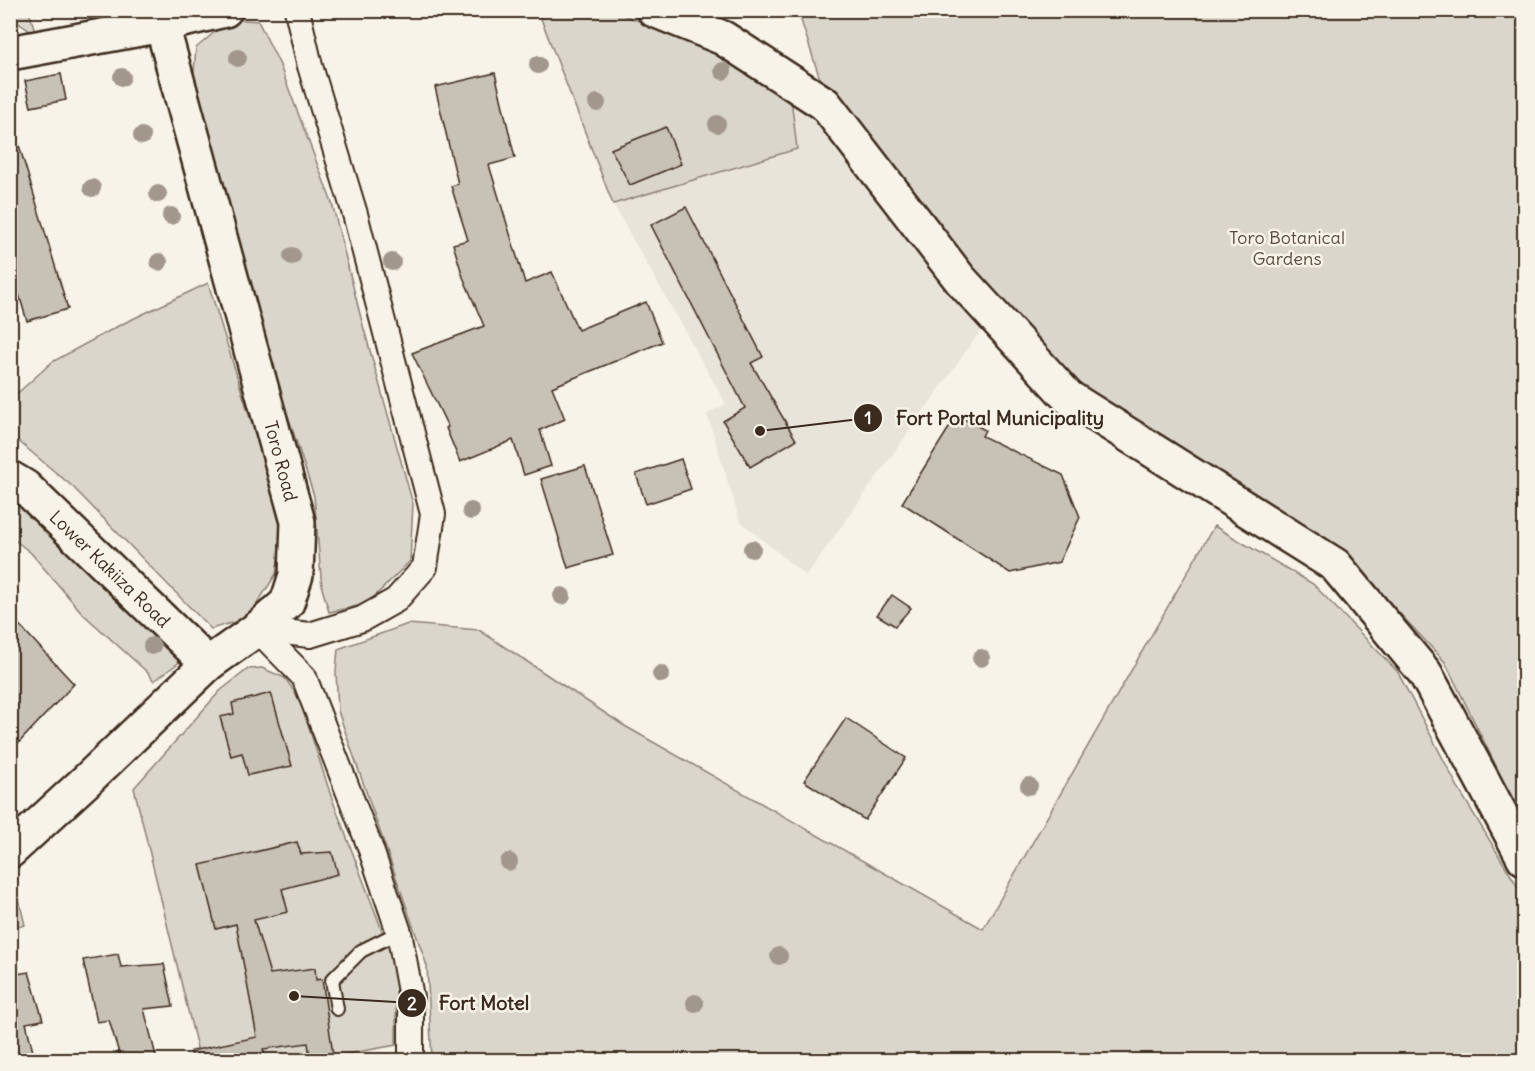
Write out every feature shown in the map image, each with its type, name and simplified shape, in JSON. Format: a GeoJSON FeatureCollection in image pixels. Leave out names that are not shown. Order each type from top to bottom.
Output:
{"type":"FeatureCollection","features":[{"type":"Feature","properties":{"kind":"main road"},"geometry":{"type":"LineString","coordinates":[[10,53],[162,25],[225,10]]}},
{"type":"Feature","properties":{"kind":"main road"},"geometry":{"type":"LineString","coordinates":[[654,10],[723,38],[825,104],[960,279],[1068,397],[1335,565],[1425,673],[1524,858]]}},
{"type":"Feature","properties":{"kind":"main road","name":"Toro Road"},"geometry":{"type":"LineString","coordinates":[[10,851],[208,664],[257,629],[287,603],[296,575],[298,522],[162,25]]}},
{"type":"Feature","properties":{"kind":"main road","name":"Lower Kakiiza Road"},"geometry":{"type":"LineString","coordinates":[[10,478],[26,488],[208,664]]}},
{"type":"Feature","properties":{"kind":"street"},"geometry":{"type":"LineString","coordinates":[[257,629],[310,635],[362,619],[396,600],[425,567],[433,514],[355,214],[310,66],[297,10]]}},
{"type":"Feature","properties":{"kind":"street"},"geometry":{"type":"LineString","coordinates":[[257,629],[304,677],[370,847],[399,932],[411,997],[411,1060]]}},
{"type":"Feature","properties":{"kind":"lane"},"geometry":{"type":"LineString","coordinates":[[337,1009],[332,980],[361,951],[399,932]]}},
{"type":"Feature","properties":{"kind":"shaded area"},"geometry":{"type":"Polygon","coordinates":[[[791,99],[827,132],[886,215],[982,329],[806,576],[740,521],[707,414],[726,404],[613,204],[796,149],[791,99]]]}},
{"type":"Feature","properties":{"kind":"green space"},"geometry":{"type":"Polygon","coordinates":[[[10,11],[29,11],[36,35],[11,18],[10,11]]]}},
{"type":"Feature","properties":{"kind":"green space"},"geometry":{"type":"Polygon","coordinates":[[[88,11],[193,11],[93,29],[88,11]]]}},
{"type":"Feature","properties":{"kind":"green space"},"geometry":{"type":"Polygon","coordinates":[[[538,11],[613,11],[723,53],[791,99],[797,149],[613,204],[538,11]]]}},
{"type":"Feature","properties":{"kind":"green space","name":"Toro Botanical Gardens"},"geometry":{"type":"Polygon","coordinates":[[[798,11],[1524,11],[1524,823],[1445,662],[1335,544],[1069,398],[830,110],[798,11]]]}},
{"type":"Feature","properties":{"kind":"green space"},"geometry":{"type":"Polygon","coordinates":[[[230,19],[258,21],[279,63],[332,203],[362,322],[413,504],[410,561],[367,604],[329,612],[322,588],[314,496],[267,351],[192,94],[196,48],[230,19]]]}},
{"type":"Feature","properties":{"kind":"green space"},"geometry":{"type":"Polygon","coordinates":[[[208,283],[283,524],[276,574],[248,618],[211,629],[73,487],[11,435],[10,400],[52,362],[120,325],[208,283]]]}},
{"type":"Feature","properties":{"kind":"green space"},"geometry":{"type":"Polygon","coordinates":[[[10,495],[181,661],[154,681],[83,614],[31,553],[11,537],[10,495]]]}},
{"type":"Feature","properties":{"kind":"green space"},"geometry":{"type":"Polygon","coordinates":[[[1214,526],[1313,584],[1397,671],[1461,793],[1524,897],[1524,1060],[432,1060],[427,966],[338,711],[336,671],[338,649],[408,624],[479,630],[623,725],[983,929],[1214,526]]]}},
{"type":"Feature","properties":{"kind":"green space"},"geometry":{"type":"Polygon","coordinates":[[[262,668],[285,678],[300,700],[331,796],[396,967],[396,1045],[314,1060],[200,1060],[134,788],[220,691],[248,669],[262,668]]]}},
{"type":"Feature","properties":{"kind":"green space"},"geometry":{"type":"Polygon","coordinates":[[[16,888],[25,925],[14,928],[11,932],[11,893],[16,888]]]}},
{"type":"Feature","properties":{"kind":"building"},"geometry":{"type":"Polygon","coordinates":[[[495,73],[515,158],[489,165],[525,283],[552,272],[578,330],[646,302],[662,342],[552,387],[565,419],[540,430],[551,466],[524,475],[513,440],[460,462],[446,428],[448,427],[412,353],[484,326],[463,277],[453,244],[468,240],[451,186],[458,184],[435,87],[495,73]]]}},
{"type":"Feature","properties":{"kind":"building"},"geometry":{"type":"Polygon","coordinates":[[[61,74],[66,100],[31,107],[25,81],[61,74]]]}},
{"type":"Feature","properties":{"kind":"building"},"geometry":{"type":"Polygon","coordinates":[[[666,127],[681,164],[630,185],[611,149],[666,127]]]}},
{"type":"Feature","properties":{"kind":"building"},"geometry":{"type":"Polygon","coordinates":[[[16,135],[68,309],[27,321],[10,265],[10,136],[16,135]]]}},
{"type":"Feature","properties":{"kind":"building"},"geometry":{"type":"Polygon","coordinates":[[[686,207],[763,357],[751,363],[796,440],[750,467],[723,421],[745,408],[651,225],[686,207]]]}},
{"type":"Feature","properties":{"kind":"building"},"geometry":{"type":"Polygon","coordinates":[[[957,415],[985,430],[982,436],[1063,475],[1080,517],[1059,562],[1010,573],[902,503],[957,415]]]}},
{"type":"Feature","properties":{"kind":"building"},"geometry":{"type":"Polygon","coordinates":[[[681,459],[691,489],[646,504],[636,474],[681,459]]]}},
{"type":"Feature","properties":{"kind":"building"},"geometry":{"type":"Polygon","coordinates":[[[585,466],[613,555],[568,568],[541,479],[585,466]]]}},
{"type":"Feature","properties":{"kind":"building"},"geometry":{"type":"Polygon","coordinates":[[[892,595],[911,608],[895,626],[877,615],[892,595]]]}},
{"type":"Feature","properties":{"kind":"building"},"geometry":{"type":"Polygon","coordinates":[[[10,615],[74,684],[10,752],[10,615]]]}},
{"type":"Feature","properties":{"kind":"building"},"geometry":{"type":"Polygon","coordinates":[[[271,693],[292,766],[248,775],[242,753],[231,756],[220,717],[234,714],[232,703],[271,693]]]}},
{"type":"Feature","properties":{"kind":"building"},"geometry":{"type":"Polygon","coordinates":[[[846,718],[906,758],[865,820],[804,781],[846,718]]]}},
{"type":"Feature","properties":{"kind":"building"},"geometry":{"type":"Polygon","coordinates":[[[297,842],[301,854],[332,852],[338,874],[282,889],[288,912],[254,920],[270,974],[315,968],[316,980],[322,979],[333,1054],[310,1057],[308,1043],[263,1049],[267,1060],[192,1060],[191,1051],[257,1037],[236,924],[216,929],[200,865],[297,842]]]}},
{"type":"Feature","properties":{"kind":"building"},"geometry":{"type":"Polygon","coordinates":[[[118,954],[121,967],[164,964],[173,1006],[144,1009],[157,1060],[121,1060],[109,1020],[97,1022],[83,960],[118,954]]]}},
{"type":"Feature","properties":{"kind":"building"},"geometry":{"type":"Polygon","coordinates":[[[29,972],[43,1020],[26,1023],[35,1060],[10,1060],[10,975],[29,972]]]}},
{"type":"Feature","properties":{"kind":"place","name":"Fort Portal Municipality"},"geometry":{"type":"Point","coordinates":[760,431]}},
{"type":"Feature","properties":{"kind":"place","name":"Fort Motel"},"geometry":{"type":"Point","coordinates":[294,996]}}]}
